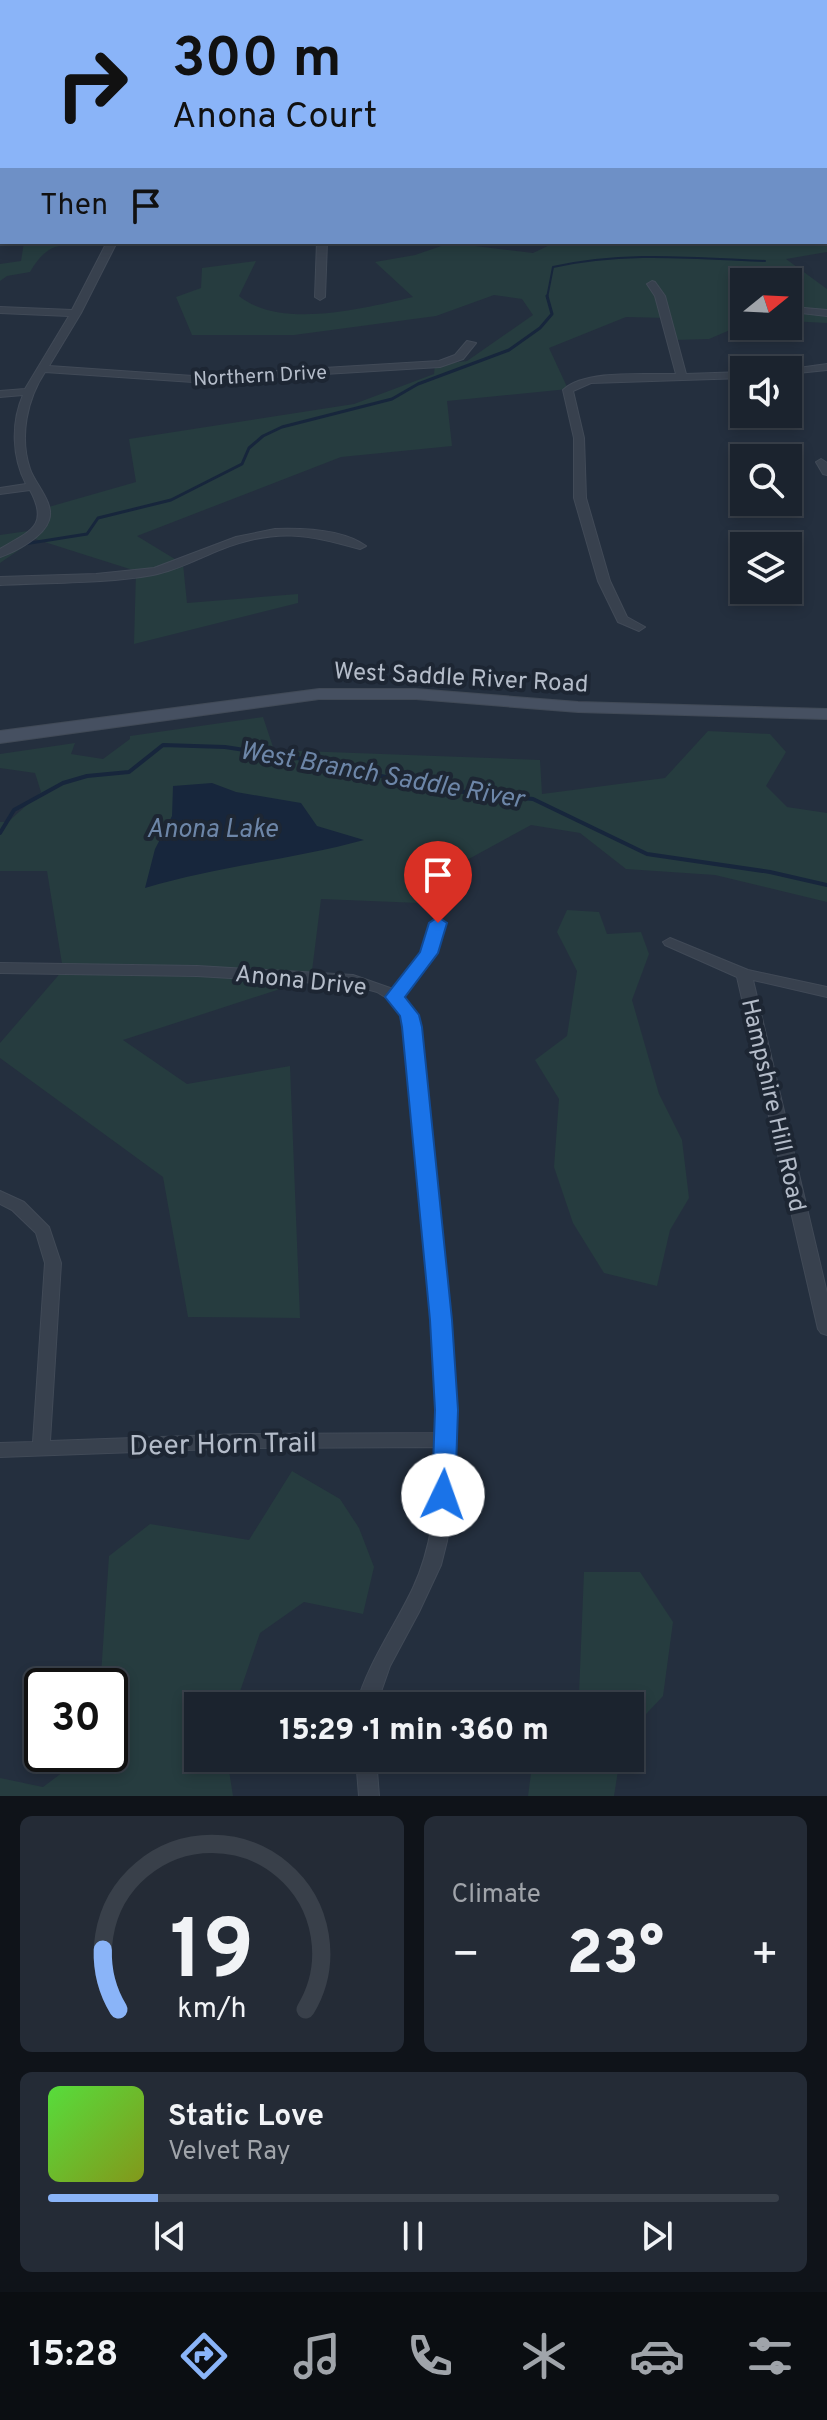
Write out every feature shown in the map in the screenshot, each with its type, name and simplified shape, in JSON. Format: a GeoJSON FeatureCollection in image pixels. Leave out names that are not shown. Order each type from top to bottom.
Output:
{"type":"FeatureCollection","features":[{"type":"Feature","properties":{"kind":"street"},"geometry":{"type":"LineString","coordinates":[[3,552],[40,527],[45,514],[44,506],[25,471],[19,441],[21,411],[28,392],[76,313],[111,244]]}},
{"type":"Feature","properties":{"kind":"street"},"geometry":{"type":"LineString","coordinates":[[320,297],[322,244]]}},
{"type":"Feature","properties":{"kind":"street"},"geometry":{"type":"LineString","coordinates":[[652,284],[660,296],[682,377]]}},
{"type":"Feature","properties":{"kind":"street"},"geometry":{"type":"LineString","coordinates":[[0,310],[76,313]]}},
{"type":"Feature","properties":{"kind":"street"},"geometry":{"type":"LineString","coordinates":[[804,311],[827,313]]}},
{"type":"Feature","properties":{"kind":"street","name":"Northern Drive"},"geometry":{"type":"LineString","coordinates":[[41,369],[193,379],[239,377],[440,364],[459,357],[471,343]]}},
{"type":"Feature","properties":{"kind":"street"},"geometry":{"type":"LineString","coordinates":[[802,370],[827,367]]}},
{"type":"Feature","properties":{"kind":"street"},"geometry":{"type":"LineString","coordinates":[[639,627],[622,619],[604,581],[580,498],[578,426],[567,394],[571,386],[590,380],[730,375]]}},
{"type":"Feature","properties":{"kind":"street"},"geometry":{"type":"LineString","coordinates":[[0,394],[28,392]]}},
{"type":"Feature","properties":{"kind":"street"},"geometry":{"type":"LineString","coordinates":[[0,491],[32,486]]}},
{"type":"Feature","properties":{"kind":"street"},"geometry":{"type":"LineString","coordinates":[[0,581],[150,572],[269,532],[318,532],[360,546]]}},
{"type":"Feature","properties":{"kind":"street","name":"West Saddle River Road"},"geometry":{"type":"LineString","coordinates":[[0,737],[267,698],[340,693],[416,694],[578,707],[827,714]]}},
{"type":"Feature","properties":{"kind":"street"},"geometry":{"type":"LineString","coordinates":[[395,997],[429,953],[438,923]]}},
{"type":"Feature","properties":{"kind":"street"},"geometry":{"type":"LineString","coordinates":[[670,942],[744,974],[827,992]]}},
{"type":"Feature","properties":{"kind":"street","name":"Anona Drive"},"geometry":{"type":"LineString","coordinates":[[0,968],[93,968],[301,976],[368,983],[395,997],[410,1015],[444,1349],[446,1440],[438,1539],[432,1568],[418,1601],[379,1664],[370,1692]]}},
{"type":"Feature","properties":{"kind":"street","name":"Hampshire Hill Road"},"geometry":{"type":"LineString","coordinates":[[744,974],[827,1329]]}},
{"type":"Feature","properties":{"kind":"street"},"geometry":{"type":"LineString","coordinates":[[0,1197],[18,1206],[43,1231],[53,1263],[41,1449]]}},
{"type":"Feature","properties":{"kind":"street","name":"Deer Horn Trail"},"geometry":{"type":"LineString","coordinates":[[0,1450],[244,1441],[446,1440]]}},
{"type":"Feature","properties":{"kind":"street"},"geometry":{"type":"LineString","coordinates":[[367,1772],[369,1796]]}},
{"type":"Feature","properties":{"kind":"green space"},"geometry":{"type":"Polygon","coordinates":[[[24,244],[95,244],[56,247],[39,259],[30,272],[7,276],[0,281],[0,264],[21,261],[24,244]]]}},
{"type":"Feature","properties":{"kind":"green space"},"geometry":{"type":"Polygon","coordinates":[[[458,244],[533,253],[552,244],[827,244],[827,252],[786,259],[798,268],[730,268],[730,330],[709,339],[673,340],[668,318],[626,317],[549,348],[568,389],[447,401],[452,446],[341,457],[137,536],[183,564],[187,603],[298,594],[298,603],[134,644],[136,571],[35,539],[0,563],[0,535],[42,529],[45,508],[136,482],[129,439],[354,404],[434,374],[435,365],[467,361],[533,315],[522,299],[494,295],[436,316],[294,335],[192,335],[176,297],[201,288],[202,268],[256,261],[239,296],[277,312],[324,313],[413,297],[375,262],[458,244]]]}},
{"type":"Feature","properties":{"kind":"green space"},"geometry":{"type":"Polygon","coordinates":[[[802,271],[827,289],[827,323],[802,322],[802,271]]]}},
{"type":"Feature","properties":{"kind":"green space"},"geometry":{"type":"Polygon","coordinates":[[[263,717],[274,750],[540,760],[542,794],[665,778],[708,731],[770,734],[786,752],[766,786],[787,807],[827,813],[827,902],[715,875],[626,869],[580,833],[531,825],[454,867],[444,904],[321,899],[311,979],[123,1040],[187,1084],[290,1066],[300,1318],[188,1317],[163,1177],[0,1058],[0,1043],[63,970],[47,871],[0,871],[0,822],[8,822],[41,792],[35,773],[0,768],[0,754],[75,743],[71,754],[103,759],[130,736],[263,717]]]}},
{"type":"Feature","properties":{"kind":"green space"},"geometry":{"type":"Polygon","coordinates":[[[567,910],[599,912],[607,934],[641,932],[649,954],[632,1000],[659,1094],[682,1140],[689,1198],[670,1230],[657,1286],[604,1273],[573,1223],[554,1167],[559,1099],[535,1060],[567,1036],[577,971],[557,932],[567,910]]]}},
{"type":"Feature","properties":{"kind":"green space"},"geometry":{"type":"Polygon","coordinates":[[[292,1471],[340,1499],[359,1528],[374,1567],[363,1614],[304,1602],[260,1633],[240,1692],[184,1692],[184,1772],[229,1772],[233,1796],[0,1796],[0,1778],[43,1787],[63,1772],[128,1772],[128,1668],[101,1668],[109,1556],[150,1524],[249,1540],[292,1471]]]}},
{"type":"Feature","properties":{"kind":"green space"},"geometry":{"type":"Polygon","coordinates":[[[584,1572],[640,1572],[673,1622],[663,1696],[644,1716],[644,1692],[579,1692],[584,1572]]]}},
{"type":"Feature","properties":{"kind":"green space"},"geometry":{"type":"Polygon","coordinates":[[[531,1772],[618,1772],[614,1796],[528,1796],[531,1772]]]}},
{"type":"Feature","properties":{"kind":"water","name":"Anona Lake"},"geometry":{"type":"Polygon","coordinates":[[[212,783],[236,792],[301,803],[317,826],[364,840],[145,888],[155,849],[172,816],[173,786],[212,783]]]}},
{"type":"Feature","properties":{"kind":"waterway"},"geometry":{"type":"LineString","coordinates":[[547,297],[553,267],[580,262],[632,257],[765,261]]}},
{"type":"Feature","properties":{"kind":"waterway"},"geometry":{"type":"LineString","coordinates":[[24,544],[87,534],[98,518],[171,500],[242,464],[249,448],[263,436],[282,427],[392,399],[418,384],[509,350],[540,328],[552,314],[547,297]]}},
{"type":"Feature","properties":{"kind":"waterway","name":"West Branch Saddle River"},"geometry":{"type":"LineString","coordinates":[[0,833],[14,810],[63,783],[87,776],[129,772],[163,745],[225,747],[303,759],[446,790],[533,799],[647,854],[770,872],[827,885]]}},
{"type":"Feature","properties":{"kind":"route"},"geometry":{"type":"LineString","coordinates":[[438,923],[429,953],[395,997],[410,1015],[412,1027],[444,1349],[447,1410],[443,1495]]}}]}
